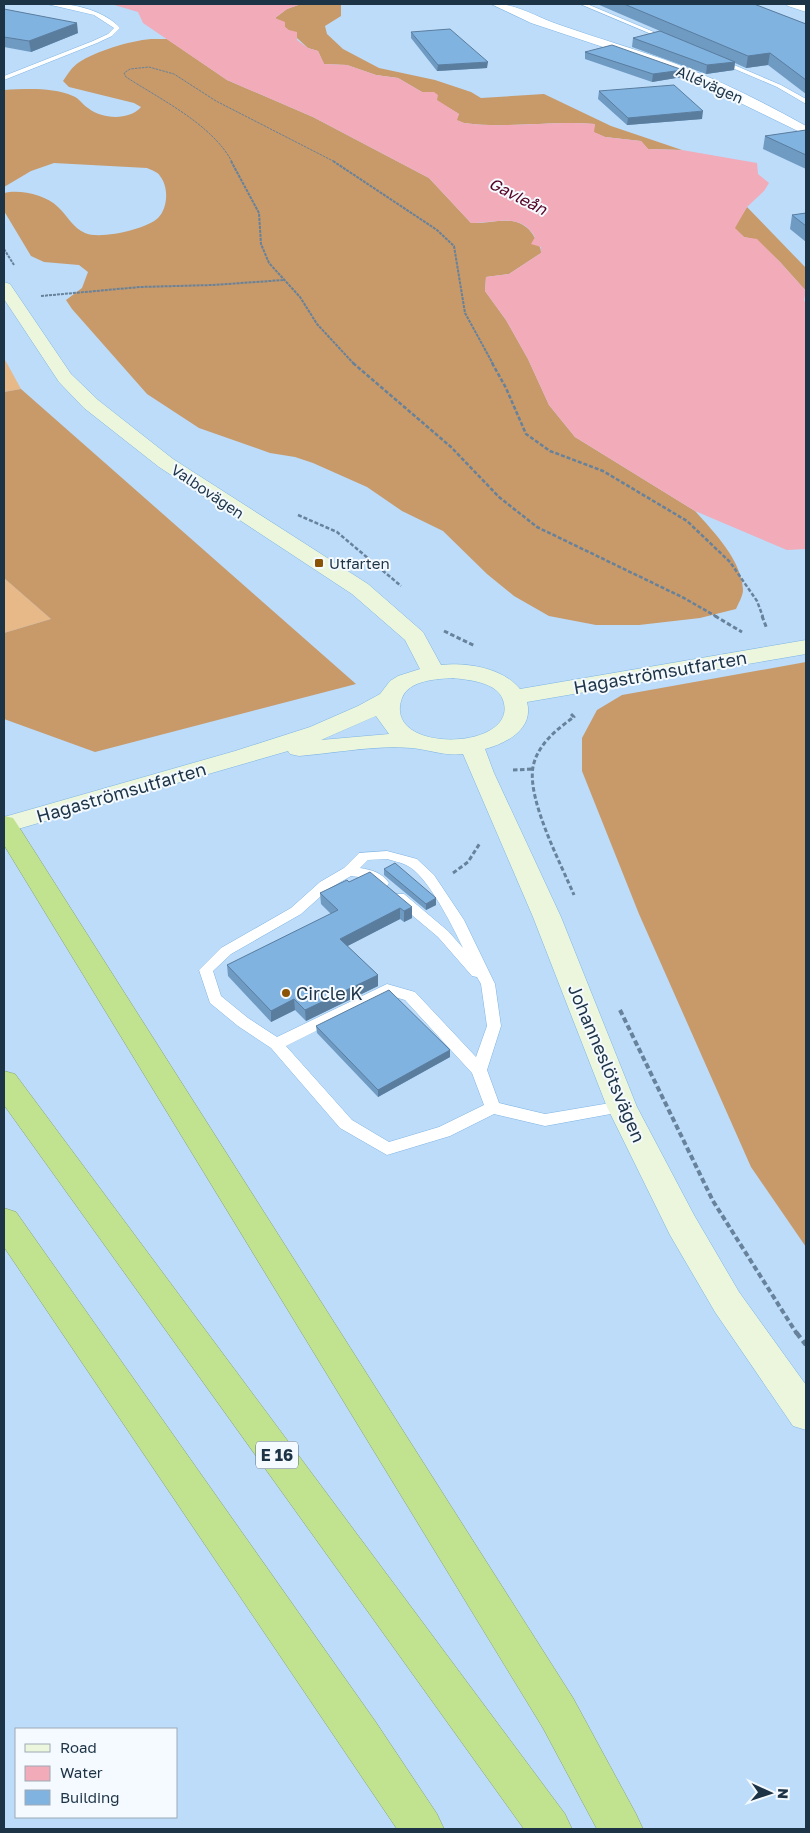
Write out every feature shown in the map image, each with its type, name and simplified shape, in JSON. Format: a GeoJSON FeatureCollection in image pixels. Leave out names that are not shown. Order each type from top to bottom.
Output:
{"type":"FeatureCollection","features":[{"type":"Feature","properties":{"kind":"highway"},"geometry":{"type":"LineString","coordinates":[[4,825],[558,1713],[621,1829]]}},
{"type":"Feature","properties":{"kind":"highway","name":"E 16"},"geometry":{"type":"LineString","coordinates":[[4,1082],[550,1829]]}},
{"type":"Feature","properties":{"kind":"highway"},"geometry":{"type":"LineString","coordinates":[[4,1221],[360,1736],[422,1829]]}},
{"type":"Feature","properties":{"kind":"main road","name":"Valbovägen"},"geometry":{"type":"LineString","coordinates":[[4,287],[65,378],[91,404],[166,463],[360,589],[415,637],[433,672]]}},
{"type":"Feature","properties":{"kind":"main road","name":"Hagaströmsutfarten"},"geometry":{"type":"LineString","coordinates":[[514,698],[561,697],[806,647]]}},
{"type":"Feature","properties":{"kind":"main road","name":"Hagaströmsutfarten"},"geometry":{"type":"LineString","coordinates":[[4,825],[238,758],[321,731],[365,714],[389,699],[399,686],[414,677],[433,672],[453,671],[472,673],[490,678],[504,687],[514,698],[518,709],[514,721],[506,732],[491,741],[453,748],[433,746],[415,741],[401,732],[391,722],[387,710],[389,699]]}},
{"type":"Feature","properties":{"kind":"main road","name":"Hagaströmsutfarten"},"geometry":{"type":"LineString","coordinates":[[238,758],[316,747],[415,741]]}},
{"type":"Feature","properties":{"kind":"main road","name":"Johanneslötsvägen"},"geometry":{"type":"LineString","coordinates":[[472,746],[482,773],[547,917],[622,1107],[682,1225],[727,1302],[806,1414]]}},
{"type":"Feature","properties":{"kind":"street","name":"Allévägen"},"geometry":{"type":"LineString","coordinates":[[497,4],[528,18],[682,71],[732,92],[806,131]]}},
{"type":"Feature","properties":{"kind":"street"},"geometry":{"type":"LineString","coordinates":[[792,4],[806,9]]}},
{"type":"Feature","properties":{"kind":"lane"},"geometry":{"type":"LineString","coordinates":[[4,78],[95,42],[110,35],[117,28],[112,22],[96,15],[50,4]]}},
{"type":"Feature","properties":{"kind":"lane"},"geometry":{"type":"LineString","coordinates":[[583,4],[676,43]]}},
{"type":"Feature","properties":{"kind":"lane"},"geometry":{"type":"LineString","coordinates":[[712,58],[779,86],[806,102]]}},
{"type":"Feature","properties":{"kind":"lane"},"geometry":{"type":"LineString","coordinates":[[479,1070],[494,1026],[488,984],[457,920],[429,878],[412,862],[386,854],[364,856],[349,871],[325,885],[296,912],[226,951],[206,970],[215,999],[243,1022],[276,1044],[346,1124],[387,1149],[444,1132],[493,1108],[545,1120],[622,1107]]}},
{"type":"Feature","properties":{"kind":"lane"},"geometry":{"type":"LineString","coordinates":[[349,871],[371,874],[443,934],[488,984]]}},
{"type":"Feature","properties":{"kind":"lane"},"geometry":{"type":"LineString","coordinates":[[276,1044],[387,989],[410,996],[479,1070],[493,1108]]}},
{"type":"Feature","properties":{"kind":"path"},"geometry":{"type":"LineString","coordinates":[[749,636],[684,598],[537,526],[500,497],[451,447],[359,370],[317,324],[300,297],[269,263],[262,244],[259,213],[227,152],[202,127],[126,77],[124,73],[130,69],[149,67],[174,74],[216,101],[269,130],[326,156],[437,230],[454,246],[465,313],[506,388],[526,434],[550,451],[603,471],[687,521],[730,562],[758,601],[768,632]]}},
{"type":"Feature","properties":{"kind":"path"},"geometry":{"type":"LineString","coordinates":[[4,249],[14,265]]}},
{"type":"Feature","properties":{"kind":"path"},"geometry":{"type":"LineString","coordinates":[[36,297],[140,287],[213,285],[284,280]]}},
{"type":"Feature","properties":{"kind":"path"},"geometry":{"type":"LineString","coordinates":[[292,513],[337,532],[395,579],[404,590]]}},
{"type":"Feature","properties":{"kind":"path"},"geometry":{"type":"LineString","coordinates":[[441,629],[454,637],[478,647]]}},
{"type":"Feature","properties":{"kind":"path"},"geometry":{"type":"LineString","coordinates":[[561,697],[574,718],[560,728],[541,748],[532,769],[536,805],[576,901]]}},
{"type":"Feature","properties":{"kind":"path"},"geometry":{"type":"LineString","coordinates":[[619,1008],[713,1201],[806,1345]]}},
{"type":"Feature","properties":{"kind":"shaded area"},"geometry":{"type":"Polygon","coordinates":[[[301,4],[341,4],[341,16],[325,26],[327,34],[343,49],[379,68],[435,80],[471,92],[481,98],[544,94],[611,126],[682,150],[648,149],[641,141],[605,137],[593,132],[595,124],[480,125],[456,120],[459,114],[436,100],[434,92],[422,92],[398,78],[376,75],[347,65],[324,64],[318,51],[308,48],[275,18],[287,9],[301,4]]]}},
{"type":"Feature","properties":{"kind":"shaded area"},"geometry":{"type":"Polygon","coordinates":[[[151,39],[167,39],[227,80],[313,117],[429,178],[471,223],[507,221],[522,224],[529,230],[538,243],[541,253],[509,274],[486,277],[485,291],[506,320],[528,359],[549,405],[575,437],[695,511],[726,548],[738,568],[743,590],[736,609],[700,618],[639,625],[596,625],[549,616],[514,596],[487,574],[443,531],[402,511],[367,487],[313,463],[295,457],[270,453],[199,428],[147,394],[66,300],[82,288],[88,272],[79,265],[44,262],[31,256],[4,211],[4,193],[25,193],[47,199],[58,207],[81,231],[92,235],[101,235],[134,229],[158,218],[164,209],[166,197],[163,181],[158,173],[147,168],[54,163],[31,171],[4,187],[4,90],[39,89],[56,91],[75,97],[88,108],[100,114],[115,117],[129,115],[141,107],[134,103],[69,87],[63,81],[76,65],[94,54],[123,44],[151,39]]]}},
{"type":"Feature","properties":{"kind":"shaded area"},"geometry":{"type":"Polygon","coordinates":[[[747,207],[806,268],[806,291],[757,240],[744,237],[734,228],[747,207]]]}},
{"type":"Feature","properties":{"kind":"shaded area"},"geometry":{"type":"Polygon","coordinates":[[[4,358],[21,389],[4,392],[4,358]]]}},
{"type":"Feature","properties":{"kind":"shaded area"},"geometry":{"type":"Polygon","coordinates":[[[21,389],[356,684],[95,752],[4,719],[4,633],[51,619],[4,578],[4,392],[21,389]]]}},
{"type":"Feature","properties":{"kind":"shaded area"},"geometry":{"type":"Polygon","coordinates":[[[4,578],[51,619],[4,633],[4,578]]]}},
{"type":"Feature","properties":{"kind":"shaded area"},"geometry":{"type":"Polygon","coordinates":[[[806,662],[806,1247],[751,1167],[639,914],[582,771],[582,738],[597,710],[622,695],[806,662]]]}},
{"type":"Feature","properties":{"kind":"water","name":"Gavleån"},"geometry":{"type":"Polygon","coordinates":[[[111,4],[301,4],[287,9],[275,18],[285,22],[285,27],[289,30],[297,32],[297,40],[308,48],[318,51],[324,64],[347,65],[376,75],[398,78],[422,92],[434,92],[438,95],[437,100],[459,114],[457,120],[464,123],[480,125],[595,124],[594,132],[605,137],[641,141],[648,149],[682,150],[757,163],[758,174],[769,183],[764,191],[747,207],[735,228],[744,237],[757,239],[806,291],[804,300],[806,304],[806,549],[787,550],[695,511],[575,437],[549,405],[528,359],[506,320],[485,291],[486,277],[509,274],[541,253],[541,247],[531,244],[535,237],[529,229],[514,221],[471,223],[429,178],[313,117],[227,80],[143,23],[138,12],[111,4]]]}},
{"type":"Feature","properties":{"kind":"building"},"geometry":{"type":"Polygon","coordinates":[[[624,4],[754,4],[806,24],[806,80],[770,53],[748,56],[624,4]]]}},
{"type":"Feature","properties":{"kind":"building"},"geometry":{"type":"Polygon","coordinates":[[[4,9],[77,23],[29,41],[4,37],[4,9]]]}},
{"type":"Feature","properties":{"kind":"building"},"geometry":{"type":"Polygon","coordinates":[[[450,29],[488,62],[438,65],[411,32],[450,29]]]}},
{"type":"Feature","properties":{"kind":"building"},"geometry":{"type":"Polygon","coordinates":[[[660,31],[735,62],[707,65],[633,38],[660,31]]]}},
{"type":"Feature","properties":{"kind":"building"},"geometry":{"type":"Polygon","coordinates":[[[612,45],[683,70],[653,74],[585,52],[612,45]]]}},
{"type":"Feature","properties":{"kind":"building"},"geometry":{"type":"Polygon","coordinates":[[[674,85],[703,111],[628,118],[599,91],[674,85]]]}},
{"type":"Feature","properties":{"kind":"building"},"geometry":{"type":"Polygon","coordinates":[[[806,130],[806,155],[765,136],[806,130]]]}},
{"type":"Feature","properties":{"kind":"building"},"geometry":{"type":"Polygon","coordinates":[[[806,213],[806,226],[792,215],[806,213]]]}},
{"type":"Feature","properties":{"kind":"building"},"geometry":{"type":"Polygon","coordinates":[[[395,863],[436,898],[426,904],[384,869],[395,863]]]}},
{"type":"Feature","properties":{"kind":"building"},"geometry":{"type":"Polygon","coordinates":[[[370,872],[412,907],[404,911],[400,908],[340,939],[378,975],[305,1010],[294,999],[271,1011],[227,965],[338,910],[320,893],[347,880],[349,882],[370,872]]]}},
{"type":"Feature","properties":{"kind":"building"},"geometry":{"type":"Polygon","coordinates":[[[389,990],[450,1050],[378,1090],[316,1026],[389,990]]]}},
{"type":"Feature","properties":{"kind":"place","name":"Utfarten"},"geometry":{"type":"Point","coordinates":[319,563]}},
{"type":"Feature","properties":{"kind":"place","name":"Circle K"},"geometry":{"type":"Point","coordinates":[286,993]}}]}
